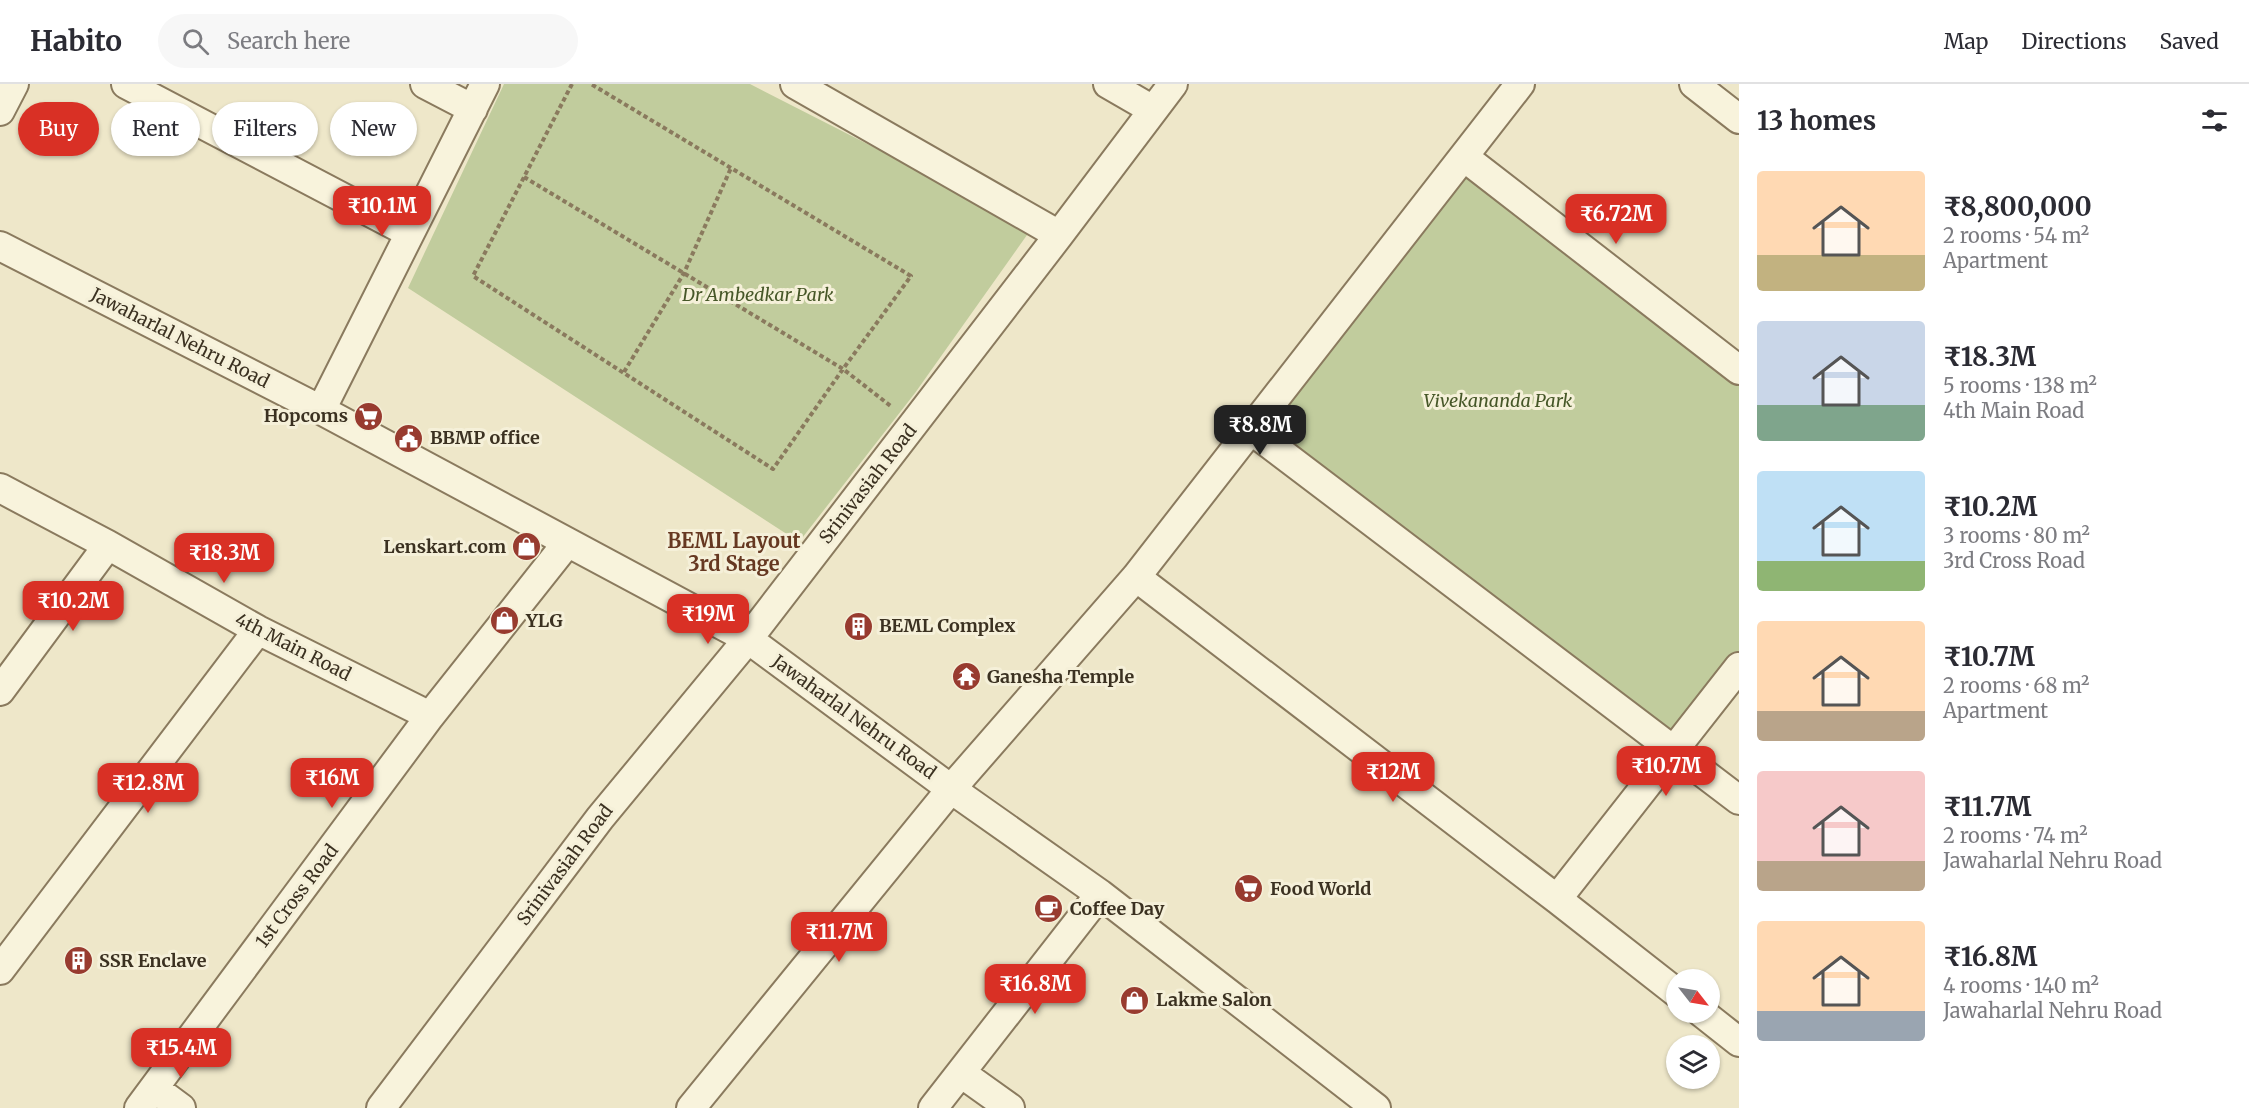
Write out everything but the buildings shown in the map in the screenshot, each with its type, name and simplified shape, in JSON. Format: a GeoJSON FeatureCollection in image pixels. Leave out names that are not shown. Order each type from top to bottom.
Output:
{"type":"FeatureCollection","features":[{"type":"Feature","properties":{"kind":"street"},"geometry":{"type":"LineString","coordinates":[[0,111],[14,84]]}},
{"type":"Feature","properties":{"kind":"street"},"geometry":{"type":"LineString","coordinates":[[126,84],[410,233]]}},
{"type":"Feature","properties":{"kind":"street"},"geometry":{"type":"LineString","coordinates":[[321,410],[479,96],[425,84]]}},
{"type":"Feature","properties":{"kind":"street"},"geometry":{"type":"LineString","coordinates":[[795,84],[1059,235]]}},
{"type":"Feature","properties":{"kind":"street"},"geometry":{"type":"LineString","coordinates":[[1108,84],[1153,110]]}},
{"type":"Feature","properties":{"kind":"street","name":"Srinivasiah Road"},"geometry":{"type":"LineString","coordinates":[[381,1108],[600,818],[748,639],[1173,84]]}},
{"type":"Feature","properties":{"kind":"street"},"geometry":{"type":"LineString","coordinates":[[691,1108],[951,789],[1136,577],[1520,84]]}},
{"type":"Feature","properties":{"kind":"street"},"geometry":{"type":"LineString","coordinates":[[1694,84],[1739,119]]}},
{"type":"Feature","properties":{"kind":"street"},"geometry":{"type":"LineString","coordinates":[[1464,157],[1739,370]]}},
{"type":"Feature","properties":{"kind":"street","name":"Jawaharlal Nehru Road"},"geometry":{"type":"LineString","coordinates":[[0,246],[321,410],[748,639],[951,789],[1100,894],[1376,1108]]}},
{"type":"Feature","properties":{"kind":"street"},"geometry":{"type":"LineString","coordinates":[[1251,430],[1739,800]]}},
{"type":"Feature","properties":{"kind":"street","name":"4th Main Road"},"geometry":{"type":"LineString","coordinates":[[0,488],[108,545],[258,630],[430,716]]}},
{"type":"Feature","properties":{"kind":"street","name":"1st Cross Road"},"geometry":{"type":"LineString","coordinates":[[146,1098],[430,716],[567,543]]}},
{"type":"Feature","properties":{"kind":"street"},"geometry":{"type":"LineString","coordinates":[[0,691],[108,545]]}},
{"type":"Feature","properties":{"kind":"street"},"geometry":{"type":"LineString","coordinates":[[1136,577],[1666,984]]}},
{"type":"Feature","properties":{"kind":"street"},"geometry":{"type":"LineString","coordinates":[[0,970],[258,630]]}},
{"type":"Feature","properties":{"kind":"street"},"geometry":{"type":"LineString","coordinates":[[1557,899],[1739,667]]}},
{"type":"Feature","properties":{"kind":"street"},"geometry":{"type":"LineString","coordinates":[[933,1108],[1100,894]]}},
{"type":"Feature","properties":{"kind":"street"},"geometry":{"type":"LineString","coordinates":[[1715,1023],[1739,1042]]}},
{"type":"Feature","properties":{"kind":"street"},"geometry":{"type":"LineString","coordinates":[[961,1073],[1010,1108]]}},
{"type":"Feature","properties":{"kind":"street"},"geometry":{"type":"LineString","coordinates":[[146,1098],[181,1108]]}},
{"type":"Feature","properties":{"kind":"path"},"geometry":{"type":"LineString","coordinates":[[572,84],[473,276],[773,468],[911,276],[591,84]]}},
{"type":"Feature","properties":{"kind":"path"},"geometry":{"type":"LineString","coordinates":[[624,372],[684,273],[731,168]]}},
{"type":"Feature","properties":{"kind":"path"},"geometry":{"type":"LineString","coordinates":[[524,177],[843,369],[913,425]]}},
{"type":"Feature","properties":{"kind":"green space","name":"Dr Ambedkar Park"},"geometry":{"type":"Polygon","coordinates":[[[504,84],[750,84],[1032,228],[915,393],[799,542],[408,288],[504,84]]]}},
{"type":"Feature","properties":{"kind":"green space","name":"Vivekananda Park"},"geometry":{"type":"Polygon","coordinates":[[[1464,157],[1739,370],[1739,651],[1666,745],[1251,430],[1464,157]]]}},
{"type":"Feature","properties":{"kind":"place","name":"Hopcoms"},"geometry":{"type":"Point","coordinates":[369,416]}},
{"type":"Feature","properties":{"kind":"place","name":"BBMP office"},"geometry":{"type":"Point","coordinates":[409,438]}},
{"type":"Feature","properties":{"kind":"place","name":"Lenskart.com"},"geometry":{"type":"Point","coordinates":[527,547]}},
{"type":"Feature","properties":{"kind":"place","name":"YLG"},"geometry":{"type":"Point","coordinates":[505,621]}},
{"type":"Feature","properties":{"kind":"place","name":"BEML Complex"},"geometry":{"type":"Point","coordinates":[858,626]}},
{"type":"Feature","properties":{"kind":"place","name":"Ganesha Temple"},"geometry":{"type":"Point","coordinates":[966,677]}},
{"type":"Feature","properties":{"kind":"place","name":"Food World"},"geometry":{"type":"Point","coordinates":[1249,889]}},
{"type":"Feature","properties":{"kind":"place","name":"Coffee Day"},"geometry":{"type":"Point","coordinates":[1049,909]}},
{"type":"Feature","properties":{"kind":"place","name":"SSR Enclave"},"geometry":{"type":"Point","coordinates":[78,961]}},
{"type":"Feature","properties":{"kind":"place","name":"Lakme Salon"},"geometry":{"type":"Point","coordinates":[1135,1000]}},
{"type":"Feature","properties":{"kind":"district","name":"BEML Layout 3rd Stage"},"geometry":{"type":"Point","coordinates":[734,552]}}]}
